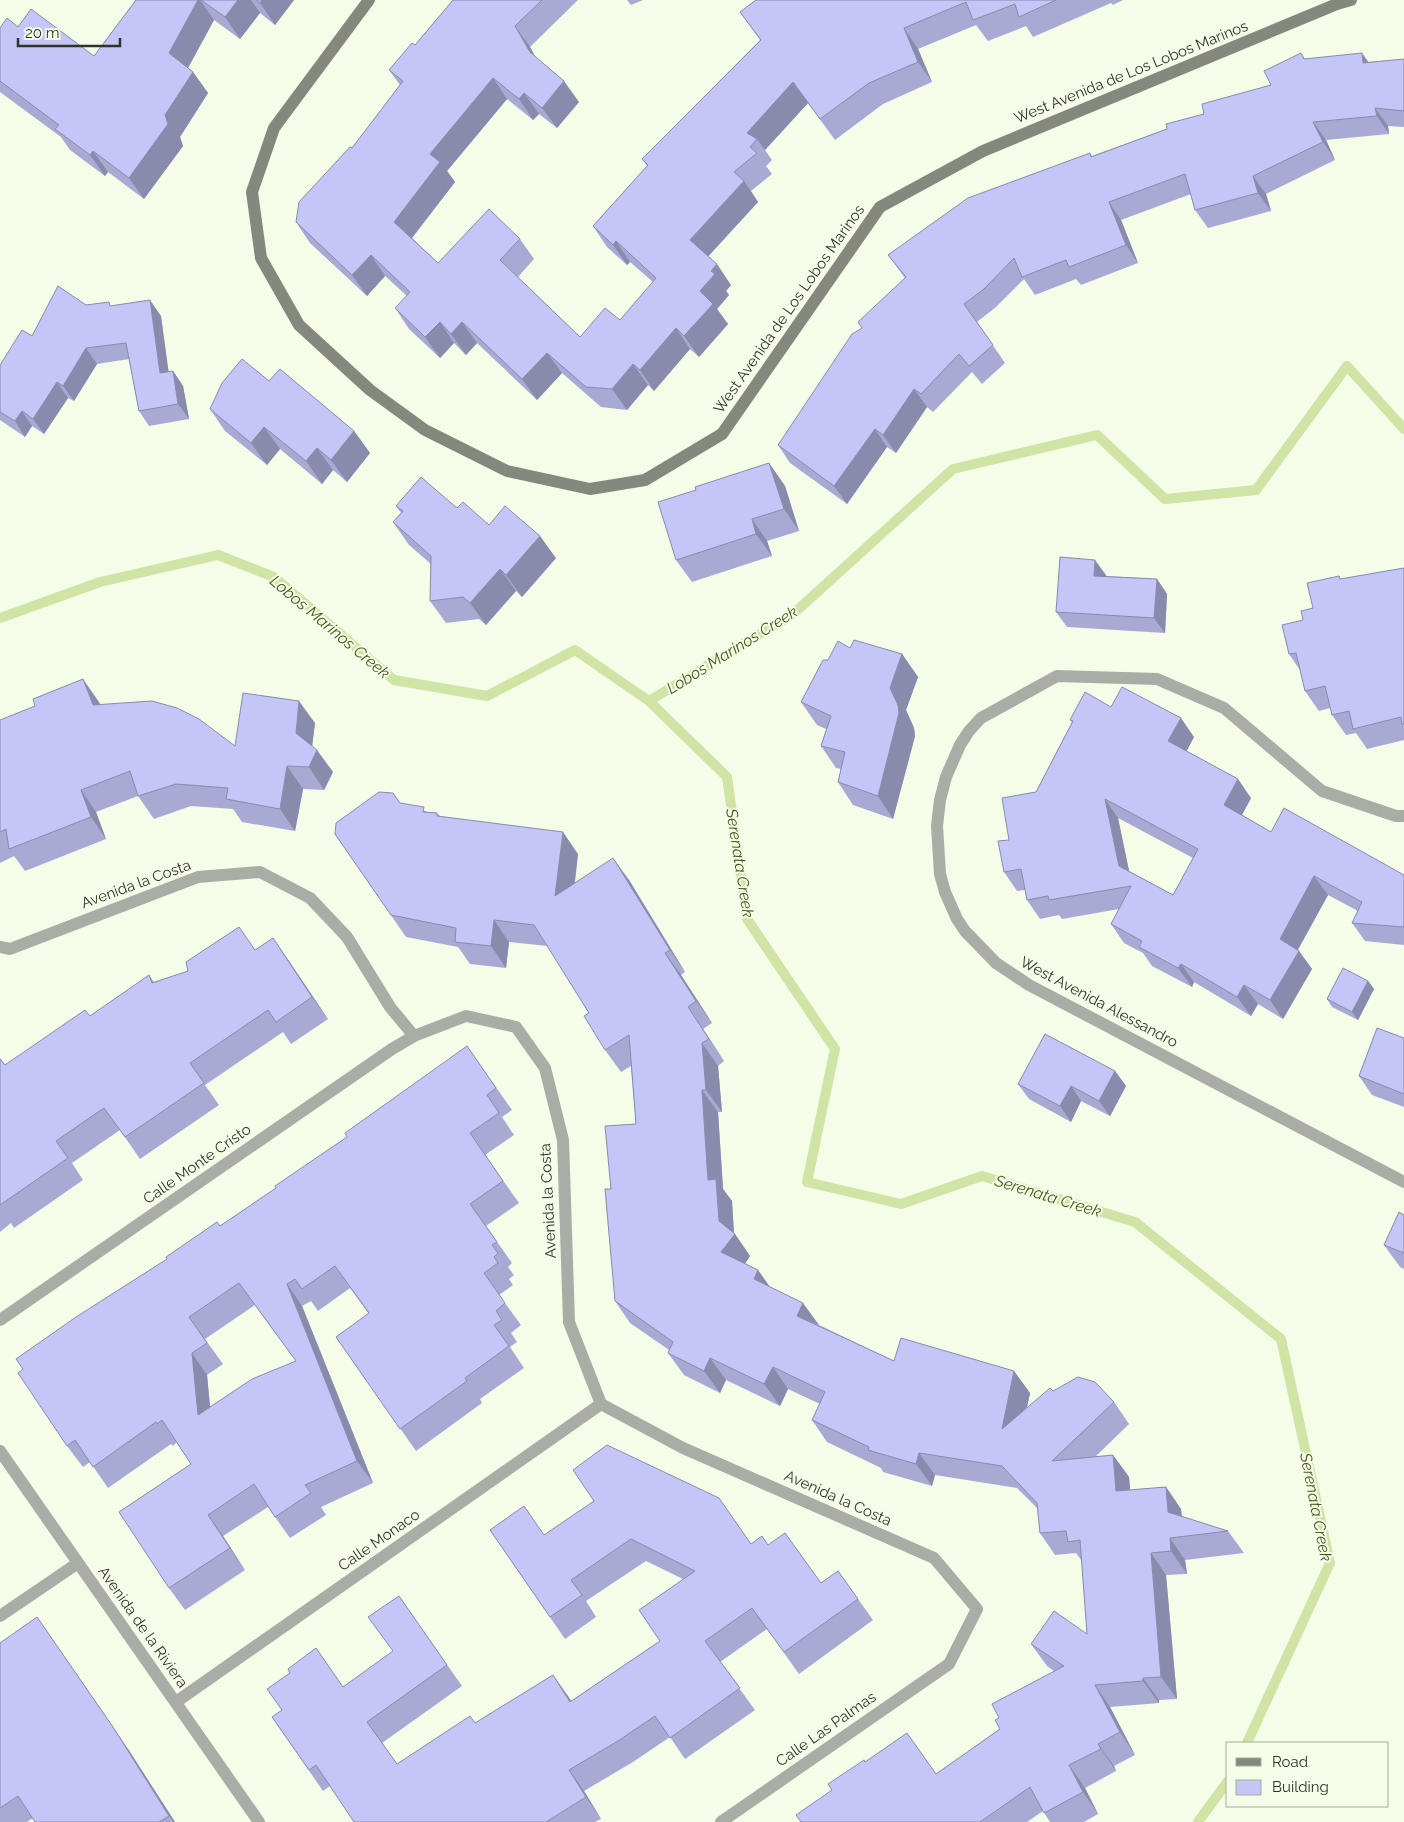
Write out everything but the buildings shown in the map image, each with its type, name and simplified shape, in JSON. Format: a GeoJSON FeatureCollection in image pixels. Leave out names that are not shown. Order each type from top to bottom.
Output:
{"type":"FeatureCollection","features":[{"type":"Feature","properties":{"kind":"street","name":"West Avenida de Los Lobos Marinos"},"geometry":{"type":"LineString","coordinates":[[369,0],[274,128],[252,192],[261,258],[299,325],[370,390],[425,430],[507,472],[590,489],[645,480],[722,434],[880,207],[983,151],[1336,2],[1351,0]]}},
{"type":"Feature","properties":{"kind":"street","name":"West Avenida Alessandro"},"geometry":{"type":"LineString","coordinates":[[1404,816],[1396,816],[1322,791],[1224,708],[1157,679],[1057,676],[982,718],[969,731],[960,745],[946,777],[940,800],[937,826],[940,874],[944,892],[965,931],[996,963],[1028,985],[1404,1182]]}},
{"type":"Feature","properties":{"kind":"street","name":"Avenida la Costa"},"geometry":{"type":"LineString","coordinates":[[0,947],[10,949],[198,878],[260,872],[310,898],[347,937],[390,1007],[414,1036],[466,1016],[516,1027],[545,1068],[563,1140],[569,1322],[601,1404],[683,1448],[934,1558],[977,1609],[949,1664]]}},
{"type":"Feature","properties":{"kind":"street","name":"Calle Monte Cristo"},"geometry":{"type":"LineString","coordinates":[[0,1320],[392,1049],[414,1036]]}},
{"type":"Feature","properties":{"kind":"street","name":"Calle Monaco"},"geometry":{"type":"LineString","coordinates":[[176,1702],[601,1404]]}},
{"type":"Feature","properties":{"kind":"street","name":"Avenida de la Riviera"},"geometry":{"type":"LineString","coordinates":[[0,1451],[259,1822]]}},
{"type":"Feature","properties":{"kind":"street"},"geometry":{"type":"LineString","coordinates":[[0,1616],[78,1563]]}},
{"type":"Feature","properties":{"kind":"street","name":"Calle Las Palmas"},"geometry":{"type":"LineString","coordinates":[[721,1822],[949,1664]]}},
{"type":"Feature","properties":{"kind":"waterway","name":"Lobos Marinos Creek"},"geometry":{"type":"LineString","coordinates":[[0,618],[100,582],[218,555],[274,577],[394,680],[487,696],[575,650],[649,701],[793,614],[953,469],[1097,435],[1165,499],[1256,490],[1347,366],[1404,429]]}},
{"type":"Feature","properties":{"kind":"waterway","name":"Serenata Creek"},"geometry":{"type":"LineString","coordinates":[[649,701],[727,777],[747,919],[835,1049],[807,1182],[901,1204],[982,1176],[1135,1222],[1281,1339],[1330,1563],[1247,1742]]}},
{"type":"Feature","properties":{"kind":"waterway","name":"Serenata Creek"},"geometry":{"type":"LineString","coordinates":[[1198,1822],[1226,1784]]}}]}
